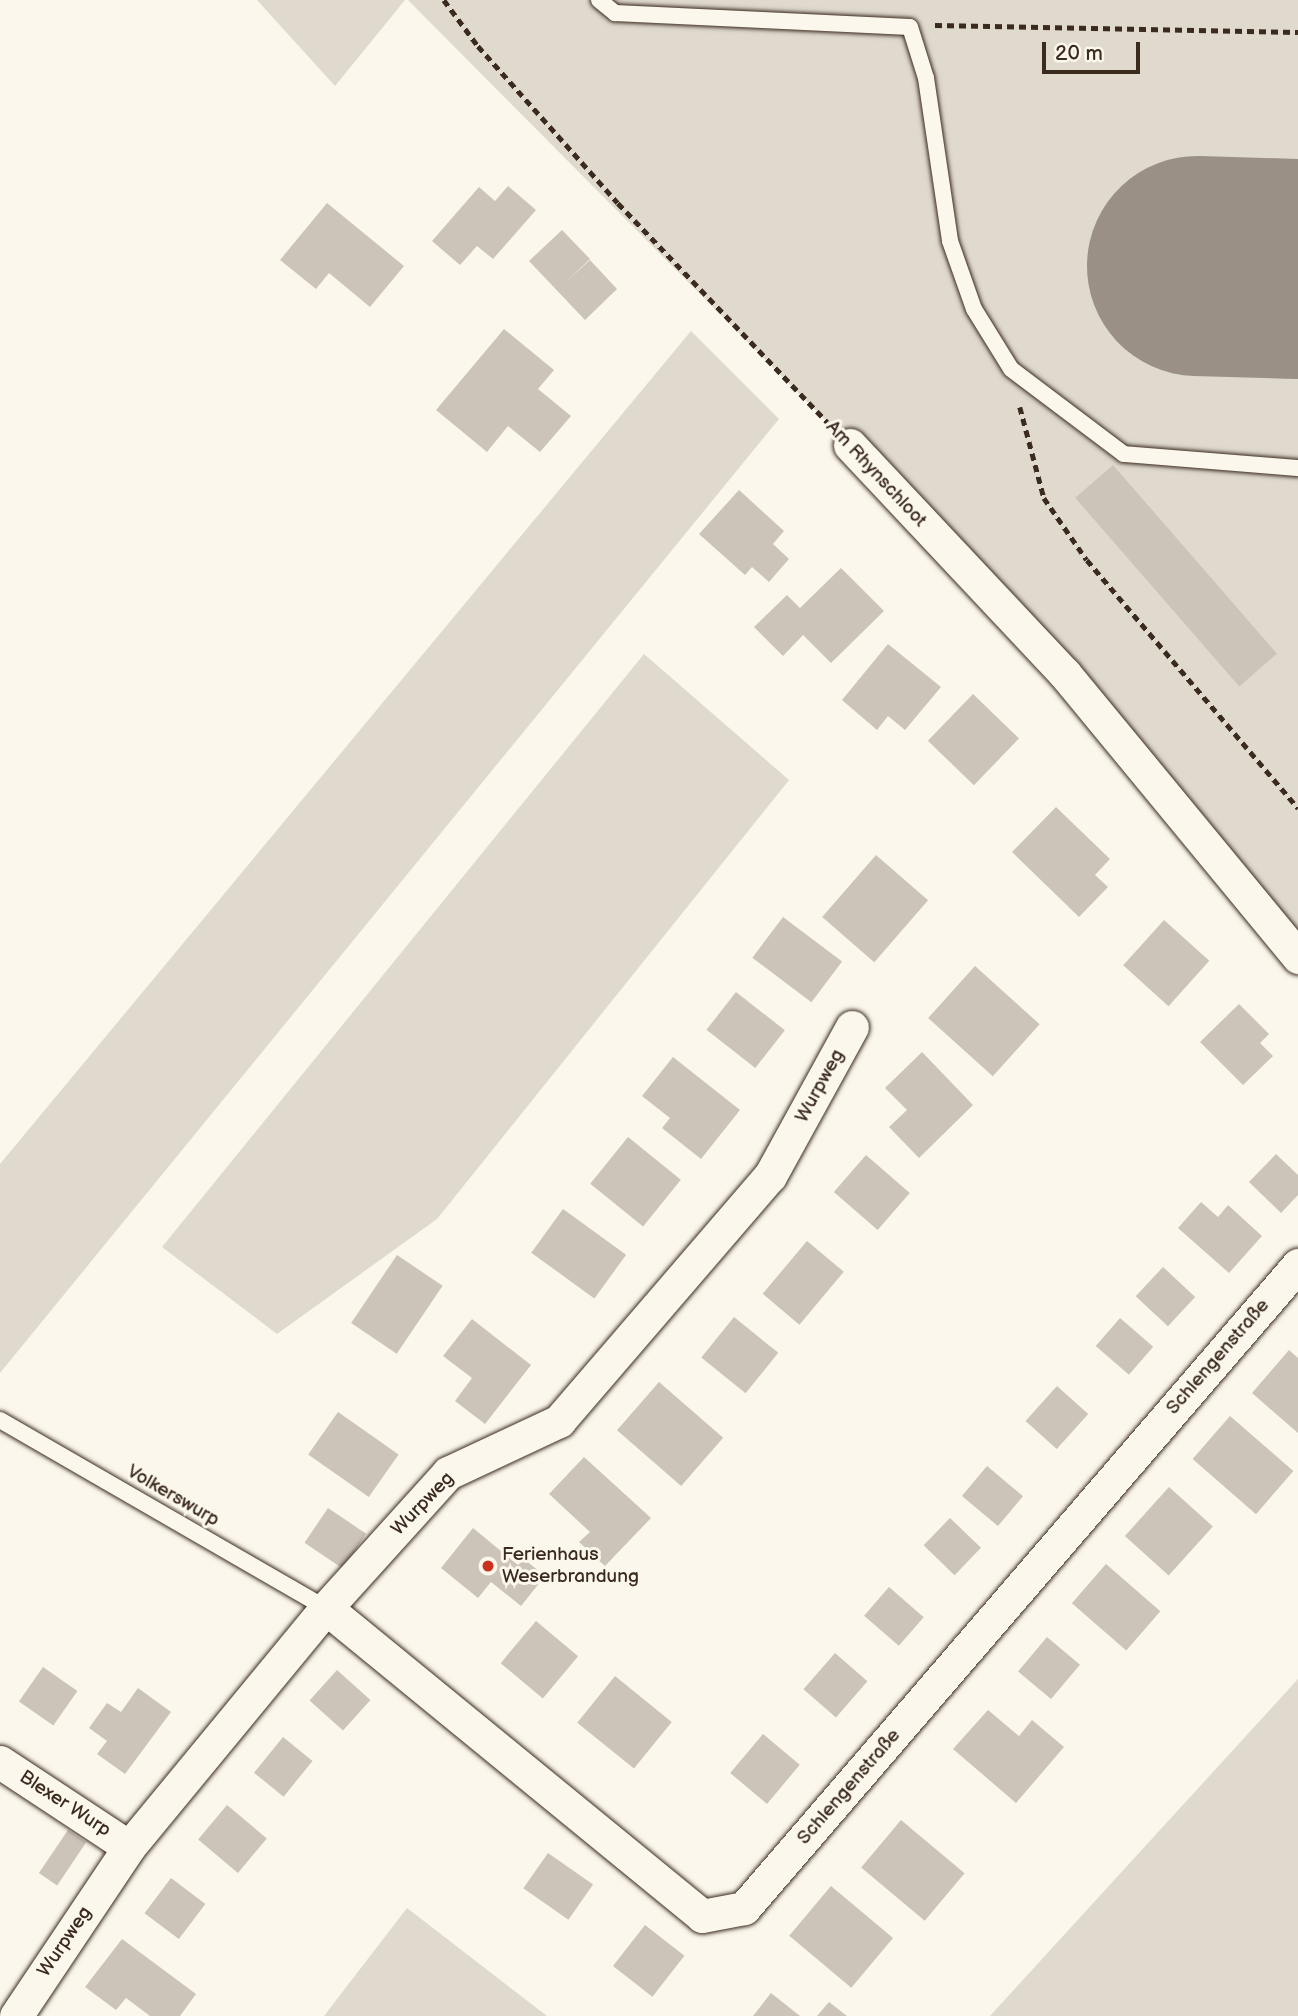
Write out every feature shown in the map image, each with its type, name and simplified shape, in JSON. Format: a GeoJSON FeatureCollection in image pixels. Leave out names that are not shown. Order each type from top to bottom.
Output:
{"type":"FeatureCollection","features":[{"type":"Feature","properties":{"kind":"street","name":"Am Rhynschloot"},"geometry":{"type":"LineString","coordinates":[[850,445],[1065,674],[1298,957]]}},
{"type":"Feature","properties":{"kind":"street","name":"Wurpweg"},"geometry":{"type":"LineString","coordinates":[[16,2016],[129,1847],[326,1608],[448,1473],[559,1421],[770,1176],[852,1027]]}},
{"type":"Feature","properties":{"kind":"street","name":"Schlengenstraße"},"geometry":{"type":"LineString","coordinates":[[326,1608],[702,1916],[744,1908],[1298,1265]]}},
{"type":"Feature","properties":{"kind":"street","name":"Blexer Wurp"},"geometry":{"type":"LineString","coordinates":[[0,1762],[129,1847]]}},
{"type":"Feature","properties":{"kind":"lane"},"geometry":{"type":"LineString","coordinates":[[599,0],[615,13],[910,27],[926,78],[950,241],[974,309],[1011,369],[1124,454],[1298,468]]}},
{"type":"Feature","properties":{"kind":"lane","name":"Volkerswurp"},"geometry":{"type":"LineString","coordinates":[[0,1420],[326,1608]]}},
{"type":"Feature","properties":{"kind":"path","name":"Am Rhynschloot"},"geometry":{"type":"LineString","coordinates":[[444,0],[478,46],[618,203],[850,445]]}},
{"type":"Feature","properties":{"kind":"path"},"geometry":{"type":"LineString","coordinates":[[910,27],[958,22],[1298,32]]}},
{"type":"Feature","properties":{"kind":"path"},"geometry":{"type":"LineString","coordinates":[[1011,369],[1044,498],[1087,561],[1298,808]]}},
{"type":"Feature","properties":{"kind":"shaded area"},"geometry":{"type":"Polygon","coordinates":[[[257,0],[405,0],[335,86],[257,0]]]}},
{"type":"Feature","properties":{"kind":"shaded area"},"geometry":{"type":"Polygon","coordinates":[[[408,0],[1298,0],[1298,959],[850,445],[408,0]]]}},
{"type":"Feature","properties":{"kind":"shaded area"},"geometry":{"type":"Polygon","coordinates":[[[691,331],[779,419],[0,1373],[0,1164],[691,331]]]}},
{"type":"Feature","properties":{"kind":"shaded area"},"geometry":{"type":"Polygon","coordinates":[[[644,654],[789,780],[437,1219],[277,1334],[162,1247],[644,654]]]}},
{"type":"Feature","properties":{"kind":"shaded area"},"geometry":{"type":"Polygon","coordinates":[[[1298,1679],[1298,2016],[990,2016],[1298,1679]]]}},
{"type":"Feature","properties":{"kind":"shaded area"},"geometry":{"type":"Polygon","coordinates":[[[407,1908],[547,2016],[324,2016],[407,1908]]]}},
{"type":"Feature","properties":{"kind":"building"},"geometry":{"type":"Polygon","coordinates":[[[508,186],[536,210],[493,259],[477,246],[460,265],[432,241],[479,187],[495,201],[508,186]]]}},
{"type":"Feature","properties":{"kind":"building"},"geometry":{"type":"Polygon","coordinates":[[[327,203],[404,266],[370,307],[329,273],[316,289],[280,260],[327,203]]]}},
{"type":"Feature","properties":{"kind":"building"},"geometry":{"type":"Polygon","coordinates":[[[562,230],[590,259],[565,283],[590,260],[617,289],[585,320],[529,261],[562,230]]]}},
{"type":"Feature","properties":{"kind":"building"},"geometry":{"type":"Polygon","coordinates":[[[504,329],[554,370],[538,389],[571,416],[540,452],[508,426],[487,452],[436,410],[504,329]]]}},
{"type":"Feature","properties":{"kind":"building"},"geometry":{"type":"Polygon","coordinates":[[[1113,465],[1277,654],[1239,686],[1075,498],[1113,465]]]}},
{"type":"Feature","properties":{"kind":"building"},"geometry":{"type":"Polygon","coordinates":[[[739,490],[784,531],[773,544],[789,559],[769,582],[752,567],[745,575],[699,534],[739,490]]]}},
{"type":"Feature","properties":{"kind":"building"},"geometry":{"type":"Polygon","coordinates":[[[841,568],[884,611],[831,663],[803,635],[783,656],[754,627],[787,595],[800,608],[841,568]]]}},
{"type":"Feature","properties":{"kind":"building"},"geometry":{"type":"Polygon","coordinates":[[[888,644],[941,687],[905,730],[888,716],[877,730],[842,700],[888,644]]]}},
{"type":"Feature","properties":{"kind":"building"},"geometry":{"type":"Polygon","coordinates":[[[973,694],[1019,738],[974,785],[928,741],[973,694]]]}},
{"type":"Feature","properties":{"kind":"building"},"geometry":{"type":"Polygon","coordinates":[[[1056,807],[1110,859],[1095,875],[1108,887],[1079,917],[1012,852],[1056,807]]]}},
{"type":"Feature","properties":{"kind":"building"},"geometry":{"type":"Polygon","coordinates":[[[876,855],[928,900],[874,962],[822,917],[876,855]]]}},
{"type":"Feature","properties":{"kind":"building"},"geometry":{"type":"Polygon","coordinates":[[[783,917],[842,962],[811,1002],[752,958],[783,917]]]}},
{"type":"Feature","properties":{"kind":"building"},"geometry":{"type":"Polygon","coordinates":[[[1164,920],[1209,961],[1169,1006],[1123,965],[1164,920]]]}},
{"type":"Feature","properties":{"kind":"building"},"geometry":{"type":"Polygon","coordinates":[[[975,966],[1040,1024],[993,1076],[928,1018],[975,966]]]}},
{"type":"Feature","properties":{"kind":"building"},"geometry":{"type":"Polygon","coordinates":[[[736,992],[785,1030],[755,1068],[706,1030],[736,992]]]}},
{"type":"Feature","properties":{"kind":"building"},"geometry":{"type":"Polygon","coordinates":[[[1239,1004],[1269,1034],[1260,1043],[1273,1056],[1243,1085],[1200,1042],[1239,1004]]]}},
{"type":"Feature","properties":{"kind":"building"},"geometry":{"type":"Polygon","coordinates":[[[922,1052],[973,1105],[919,1158],[889,1127],[907,1110],[885,1088],[922,1052]]]}},
{"type":"Feature","properties":{"kind":"building"},"geometry":{"type":"Polygon","coordinates":[[[673,1057],[740,1110],[701,1159],[662,1128],[670,1118],[642,1096],[673,1057]]]}},
{"type":"Feature","properties":{"kind":"building"},"geometry":{"type":"Polygon","coordinates":[[[628,1137],[681,1180],[643,1226],[590,1184],[628,1137]]]}},
{"type":"Feature","properties":{"kind":"building"},"geometry":{"type":"Polygon","coordinates":[[[1276,1154],[1298,1175],[1298,1195],[1281,1213],[1249,1182],[1276,1154]]]}},
{"type":"Feature","properties":{"kind":"building"},"geometry":{"type":"Polygon","coordinates":[[[866,1155],[910,1193],[878,1230],[834,1192],[866,1155]]]}},
{"type":"Feature","properties":{"kind":"building"},"geometry":{"type":"Polygon","coordinates":[[[1201,1202],[1218,1217],[1228,1205],[1262,1236],[1229,1273],[1178,1228],[1201,1202]]]}},
{"type":"Feature","properties":{"kind":"building"},"geometry":{"type":"Polygon","coordinates":[[[563,1209],[626,1255],[594,1299],[531,1253],[563,1209]]]}},
{"type":"Feature","properties":{"kind":"building"},"geometry":{"type":"Polygon","coordinates":[[[807,1241],[844,1272],[799,1325],[763,1294],[807,1241]]]}},
{"type":"Feature","properties":{"kind":"building"},"geometry":{"type":"Polygon","coordinates":[[[397,1255],[443,1286],[397,1354],[351,1323],[397,1255]]]}},
{"type":"Feature","properties":{"kind":"building"},"geometry":{"type":"Polygon","coordinates":[[[1163,1267],[1195,1297],[1168,1326],[1136,1296],[1163,1267]]]}},
{"type":"Feature","properties":{"kind":"building"},"geometry":{"type":"Polygon","coordinates":[[[734,1317],[778,1353],[746,1393],[701,1357],[734,1317]]]}},
{"type":"Feature","properties":{"kind":"building"},"geometry":{"type":"Polygon","coordinates":[[[1120,1318],[1153,1347],[1129,1375],[1096,1346],[1120,1318]]]}},
{"type":"Feature","properties":{"kind":"building"},"geometry":{"type":"Polygon","coordinates":[[[472,1319],[531,1365],[485,1424],[455,1401],[472,1378],[443,1356],[472,1319]]]}},
{"type":"Feature","properties":{"kind":"building"},"geometry":{"type":"Polygon","coordinates":[[[1289,1350],[1298,1358],[1298,1433],[1252,1393],[1289,1350]]]}},
{"type":"Feature","properties":{"kind":"building"},"geometry":{"type":"Polygon","coordinates":[[[659,1382],[723,1438],[681,1486],[617,1430],[659,1382]]]}},
{"type":"Feature","properties":{"kind":"building"},"geometry":{"type":"Polygon","coordinates":[[[1057,1386],[1088,1414],[1057,1449],[1026,1421],[1057,1386]]]}},
{"type":"Feature","properties":{"kind":"building"},"geometry":{"type":"Polygon","coordinates":[[[338,1412],[399,1454],[369,1497],[308,1455],[338,1412]]]}},
{"type":"Feature","properties":{"kind":"building"},"geometry":{"type":"Polygon","coordinates":[[[1230,1416],[1293,1471],[1256,1514],[1193,1459],[1230,1416]]]}},
{"type":"Feature","properties":{"kind":"building"},"geometry":{"type":"Polygon","coordinates":[[[584,1457],[651,1518],[605,1566],[579,1542],[590,1532],[549,1494],[584,1457]]]}},
{"type":"Feature","properties":{"kind":"building"},"geometry":{"type":"Polygon","coordinates":[[[987,1466],[1023,1496],[998,1526],[962,1496],[987,1466]]]}},
{"type":"Feature","properties":{"kind":"building"},"geometry":{"type":"Polygon","coordinates":[[[1169,1487],[1213,1526],[1169,1576],[1125,1536],[1169,1487]]]}},
{"type":"Feature","properties":{"kind":"building"},"geometry":{"type":"Polygon","coordinates":[[[328,1508],[366,1534],[343,1569],[305,1543],[328,1508]]]}},
{"type":"Feature","properties":{"kind":"building"},"geometry":{"type":"Polygon","coordinates":[[[950,1518],[981,1548],[955,1575],[924,1545],[950,1518]]]}},
{"type":"Feature","properties":{"kind":"building","name":"Ferienhaus Weserbrandung"},"geometry":{"type":"Polygon","coordinates":[[[473,1528],[518,1565],[524,1559],[545,1576],[521,1606],[491,1582],[478,1598],[441,1568],[473,1528]]]}},
{"type":"Feature","properties":{"kind":"building"},"geometry":{"type":"Polygon","coordinates":[[[1106,1564],[1160,1611],[1126,1650],[1072,1603],[1106,1564]]]}},
{"type":"Feature","properties":{"kind":"building"},"geometry":{"type":"Polygon","coordinates":[[[889,1587],[924,1617],[899,1646],[864,1616],[889,1587]]]}},
{"type":"Feature","properties":{"kind":"building"},"geometry":{"type":"Polygon","coordinates":[[[536,1621],[578,1656],[543,1698],[501,1663],[536,1621]]]}},
{"type":"Feature","properties":{"kind":"building"},"geometry":{"type":"Polygon","coordinates":[[[1047,1637],[1080,1665],[1051,1699],[1018,1671],[1047,1637]]]}},
{"type":"Feature","properties":{"kind":"building"},"geometry":{"type":"Polygon","coordinates":[[[835,1653],[867,1681],[836,1717],[804,1689],[835,1653]]]}},
{"type":"Feature","properties":{"kind":"building"},"geometry":{"type":"Polygon","coordinates":[[[43,1667],[77,1691],[53,1725],[19,1701],[43,1667]]]}},
{"type":"Feature","properties":{"kind":"building"},"geometry":{"type":"Polygon","coordinates":[[[337,1670],[370,1700],[343,1731],[310,1700],[337,1670]]]}},
{"type":"Feature","properties":{"kind":"building"},"geometry":{"type":"Polygon","coordinates":[[[615,1676],[672,1722],[634,1769],[577,1723],[615,1676]]]}},
{"type":"Feature","properties":{"kind":"building"},"geometry":{"type":"Polygon","coordinates":[[[138,1688],[171,1712],[125,1774],[97,1754],[107,1741],[89,1728],[107,1703],[121,1712],[138,1688]]]}},
{"type":"Feature","properties":{"kind":"building"},"geometry":{"type":"Polygon","coordinates":[[[988,1710],[1019,1736],[1032,1720],[1064,1747],[1016,1803],[953,1749],[988,1710]]]}},
{"type":"Feature","properties":{"kind":"building"},"geometry":{"type":"Polygon","coordinates":[[[763,1734],[800,1765],[767,1804],[730,1773],[763,1734]]]}},
{"type":"Feature","properties":{"kind":"building"},"geometry":{"type":"Polygon","coordinates":[[[283,1737],[313,1761],[284,1797],[254,1773],[283,1737]]]}},
{"type":"Feature","properties":{"kind":"building"},"geometry":{"type":"Polygon","coordinates":[[[227,1805],[267,1838],[238,1873],[198,1839],[227,1805]]]}},
{"type":"Feature","properties":{"kind":"building"},"geometry":{"type":"Polygon","coordinates":[[[901,1820],[965,1873],[925,1921],[861,1867],[901,1820]]]}},
{"type":"Feature","properties":{"kind":"building"},"geometry":{"type":"Polygon","coordinates":[[[68,1830],[86,1842],[57,1885],[39,1873],[68,1830]]]}},
{"type":"Feature","properties":{"kind":"building"},"geometry":{"type":"Polygon","coordinates":[[[548,1853],[593,1885],[568,1920],[523,1888],[548,1853]]]}},
{"type":"Feature","properties":{"kind":"building"},"geometry":{"type":"Polygon","coordinates":[[[171,1878],[205,1904],[179,1939],[145,1913],[171,1878]]]}},
{"type":"Feature","properties":{"kind":"building"},"geometry":{"type":"Polygon","coordinates":[[[831,1886],[893,1938],[851,1988],[789,1936],[831,1886]]]}},
{"type":"Feature","properties":{"kind":"building"},"geometry":{"type":"Polygon","coordinates":[[[645,1925],[684,1956],[652,1997],[613,1966],[645,1925]]]}},
{"type":"Feature","properties":{"kind":"building"},"geometry":{"type":"Polygon","coordinates":[[[122,1939],[196,1994],[180,2016],[150,2016],[126,1998],[116,2010],[85,1987],[122,1939]]]}},
{"type":"Feature","properties":{"kind":"building"},"geometry":{"type":"Polygon","coordinates":[[[771,1993],[800,2016],[753,2016],[771,1993]]]}},
{"type":"Feature","properties":{"kind":"building"},"geometry":{"type":"Polygon","coordinates":[[[829,2002],[847,2016],[817,2016],[829,2002]]]}},
{"type":"Feature","properties":{"kind":"runway"},"geometry":{"type":"LineString","coordinates":[[1197,266],[1298,269]]}},
{"type":"Feature","properties":{"kind":"place","name":"Ferienhaus Weserbrandung"},"geometry":{"type":"Point","coordinates":[488,1566]}}]}
